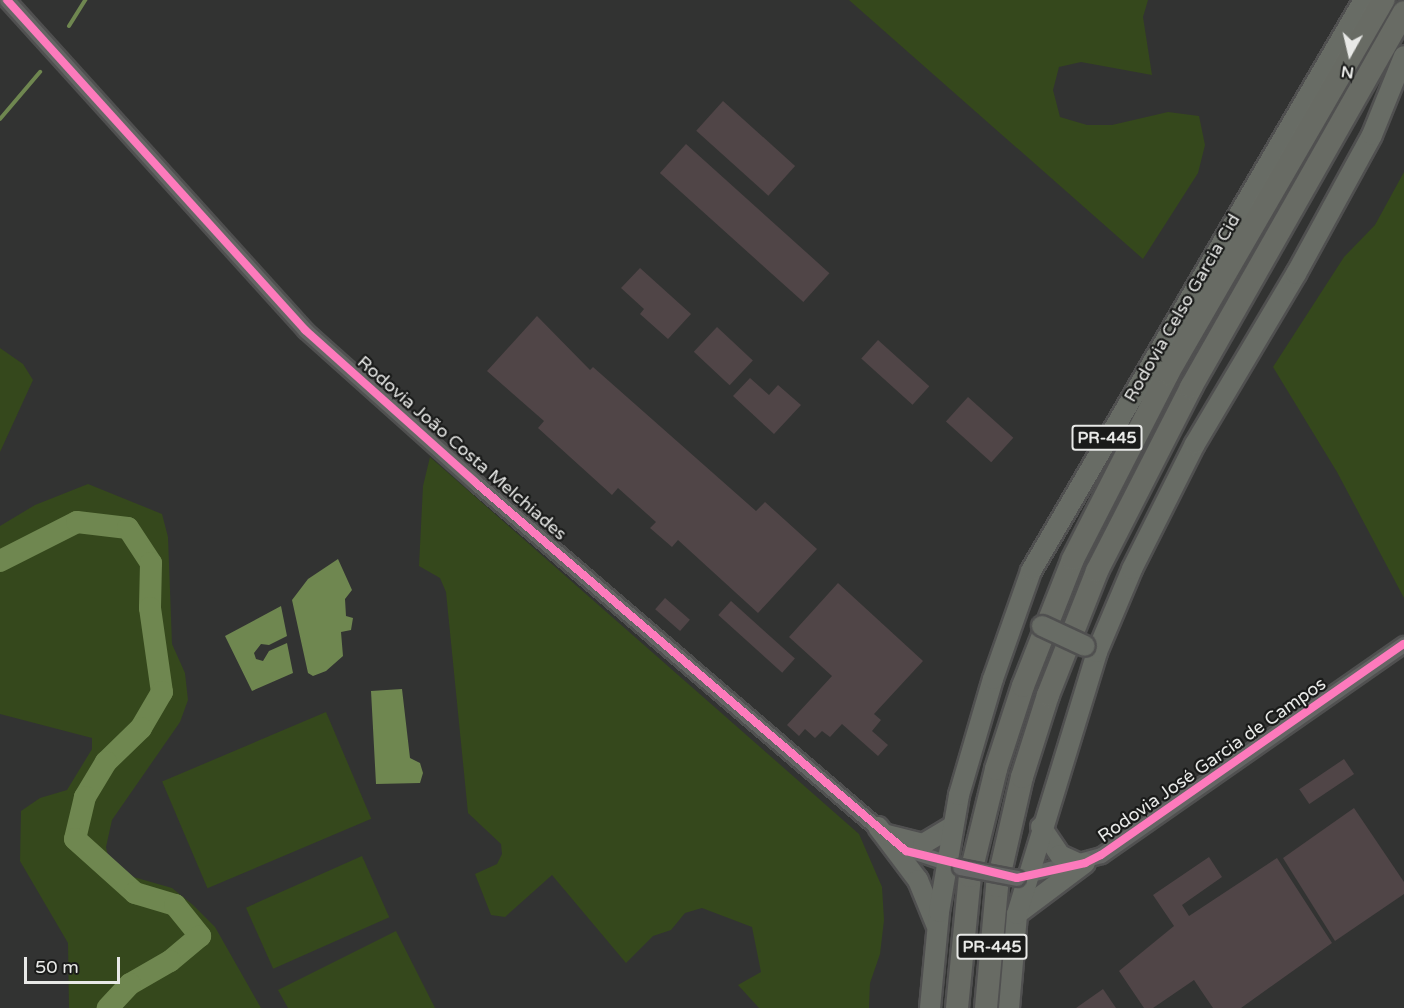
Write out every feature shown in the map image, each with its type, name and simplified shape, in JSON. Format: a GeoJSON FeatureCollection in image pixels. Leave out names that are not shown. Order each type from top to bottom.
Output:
{"type":"FeatureCollection","features":[{"type":"Feature","properties":{"kind":"highway","name":"Rodovia Celso Garcia Cid"},"geometry":{"type":"LineString","coordinates":[[930,1008],[938,930],[953,865],[953,826],[993,679],[1031,572],[1364,0]]}},
{"type":"Feature","properties":{"kind":"highway","name":"Rodovia Celso Garcia Cid"},"geometry":{"type":"LineString","coordinates":[[957,1008],[970,876],[996,769],[1023,686],[1073,559],[1168,373],[1383,0]]}},
{"type":"Feature","properties":{"kind":"highway","name":"PR-445"},"geometry":{"type":"LineString","coordinates":[[986,1008],[997,886],[1022,777],[1048,695],[1097,571],[1191,387],[1404,12]]}},
{"type":"Feature","properties":{"kind":"highway","name":"PR-445"},"geometry":{"type":"LineString","coordinates":[[1009,1008],[1022,877],[1041,827],[1091,649],[1195,444],[1296,274],[1372,135],[1404,56]]}},
{"type":"Feature","properties":{"kind":"highway"},"geometry":{"type":"LineString","coordinates":[[1016,614],[1091,649]]}},
{"type":"Feature","properties":{"kind":"highway"},"geometry":{"type":"LineString","coordinates":[[882,831],[923,844],[953,826]]}},
{"type":"Feature","properties":{"kind":"highway"},"geometry":{"type":"LineString","coordinates":[[1041,827],[1060,855],[1082,863]]}},
{"type":"Feature","properties":{"kind":"highway"},"geometry":{"type":"LineString","coordinates":[[882,831],[918,880],[938,930]]}},
{"type":"Feature","properties":{"kind":"highway"},"geometry":{"type":"LineString","coordinates":[[1017,914],[1082,863]]}},
{"type":"Feature","properties":{"kind":"street","name":"Rodovia João Costa Melchiades"},"geometry":{"type":"LineString","coordinates":[[7,0],[305,330],[476,483],[906,852],[953,865],[1022,877]]}},
{"type":"Feature","properties":{"kind":"street","name":"Rodovia José Garcia de Campos"},"geometry":{"type":"LineString","coordinates":[[1022,877],[1082,863],[1404,645]]}},
{"type":"Feature","properties":{"kind":"shaded area"},"geometry":{"type":"Polygon","coordinates":[[[849,0],[1148,0],[1143,17],[1152,75],[1081,62],[1059,67],[1053,90],[1060,117],[1087,125],[1112,125],[1168,112],[1199,116],[1205,145],[1198,173],[1143,259],[849,0]]]}},
{"type":"Feature","properties":{"kind":"shaded area"},"geometry":{"type":"Polygon","coordinates":[[[1404,172],[1404,598],[1337,472],[1273,367],[1344,257],[1375,225],[1404,172]]]}},
{"type":"Feature","properties":{"kind":"shaded area"},"geometry":{"type":"Polygon","coordinates":[[[0,348],[23,364],[33,380],[0,452],[0,348]]]}},
{"type":"Feature","properties":{"kind":"shaded area"},"geometry":{"type":"Polygon","coordinates":[[[430,457],[859,834],[882,887],[884,920],[880,954],[870,983],[869,1008],[759,1008],[738,985],[761,972],[752,927],[702,908],[685,913],[671,930],[653,936],[626,963],[552,875],[505,917],[491,915],[475,874],[497,864],[502,854],[501,844],[468,813],[446,592],[440,578],[419,566],[423,486],[430,457]]]}},
{"type":"Feature","properties":{"kind":"shaded area"},"geometry":{"type":"Polygon","coordinates":[[[88,484],[162,514],[168,537],[172,644],[185,673],[188,700],[180,722],[112,820],[106,847],[109,861],[116,872],[172,888],[193,905],[215,927],[261,1008],[69,1008],[68,943],[20,861],[21,811],[40,798],[67,790],[92,749],[92,738],[0,714],[0,526],[35,505],[88,484]]]}},
{"type":"Feature","properties":{"kind":"shaded area"},"geometry":{"type":"Polygon","coordinates":[[[338,559],[352,590],[345,599],[346,616],[353,618],[351,630],[341,632],[343,656],[326,671],[313,676],[308,673],[292,600],[308,579],[338,559]]]}},
{"type":"Feature","properties":{"kind":"shaded area"},"geometry":{"type":"Polygon","coordinates":[[[281,606],[287,636],[269,645],[261,644],[254,653],[256,659],[263,661],[269,651],[287,643],[293,673],[252,691],[225,636],[281,606]]]}},
{"type":"Feature","properties":{"kind":"shaded area"},"geometry":{"type":"Polygon","coordinates":[[[402,689],[410,758],[420,763],[423,773],[420,783],[376,784],[371,691],[402,689]]]}},
{"type":"Feature","properties":{"kind":"shaded area"},"geometry":{"type":"Polygon","coordinates":[[[326,712],[371,819],[207,888],[162,782],[326,712]]]}},
{"type":"Feature","properties":{"kind":"shaded area"},"geometry":{"type":"Polygon","coordinates":[[[362,856],[389,917],[273,969],[246,908],[362,856]]]}},
{"type":"Feature","properties":{"kind":"shaded area"},"geometry":{"type":"Polygon","coordinates":[[[396,931],[435,1008],[288,1008],[278,990],[396,931]]]}},
{"type":"Feature","properties":{"kind":"building"},"geometry":{"type":"Polygon","coordinates":[[[723,101],[795,166],[768,196],[696,131],[723,101]]]}},
{"type":"Feature","properties":{"kind":"building"},"geometry":{"type":"Polygon","coordinates":[[[686,144],[829,273],[803,302],[660,173],[686,144]]]}},
{"type":"Feature","properties":{"kind":"building"},"geometry":{"type":"Polygon","coordinates":[[[640,268],[691,314],[668,339],[640,314],[644,309],[621,288],[640,268]]]}},
{"type":"Feature","properties":{"kind":"building"},"geometry":{"type":"Polygon","coordinates":[[[537,316],[590,370],[593,367],[756,511],[765,502],[817,549],[758,613],[678,540],[672,547],[650,528],[656,522],[618,488],[612,495],[538,428],[544,421],[487,371],[537,316]]]}},
{"type":"Feature","properties":{"kind":"building"},"geometry":{"type":"Polygon","coordinates":[[[717,327],[753,360],[730,385],[694,352],[717,327]]]}},
{"type":"Feature","properties":{"kind":"building"},"geometry":{"type":"Polygon","coordinates":[[[878,340],[929,386],[913,405],[861,359],[878,340]]]}},
{"type":"Feature","properties":{"kind":"building"},"geometry":{"type":"Polygon","coordinates":[[[750,378],[769,395],[778,385],[801,405],[774,434],[733,396],[750,378]]]}},
{"type":"Feature","properties":{"kind":"building"},"geometry":{"type":"Polygon","coordinates":[[[968,397],[1013,438],[991,462],[946,422],[968,397]]]}},
{"type":"Feature","properties":{"kind":"building"},"geometry":{"type":"Polygon","coordinates":[[[838,583],[923,661],[874,714],[881,720],[872,731],[888,745],[878,756],[842,724],[830,737],[822,731],[815,738],[805,729],[799,736],[787,725],[832,676],[789,637],[838,583]]]}},
{"type":"Feature","properties":{"kind":"building"},"geometry":{"type":"Polygon","coordinates":[[[665,598],[690,620],[680,631],[655,609],[665,598]]]}},
{"type":"Feature","properties":{"kind":"building"},"geometry":{"type":"Polygon","coordinates":[[[731,601],[795,659],[782,673],[718,615],[731,601]]]}},
{"type":"Feature","properties":{"kind":"building"},"geometry":{"type":"Polygon","coordinates":[[[1344,759],[1354,774],[1309,804],[1299,789],[1344,759]]]}},
{"type":"Feature","properties":{"kind":"building"},"geometry":{"type":"Polygon","coordinates":[[[1354,808],[1404,882],[1404,894],[1335,941],[1283,858],[1354,808]]]}},
{"type":"Feature","properties":{"kind":"building"},"geometry":{"type":"Polygon","coordinates":[[[1209,857],[1222,877],[1182,905],[1189,916],[1277,858],[1332,943],[1241,1008],[1213,1008],[1194,980],[1153,1008],[1144,1008],[1119,971],[1174,926],[1153,895],[1209,857]]]}},
{"type":"Feature","properties":{"kind":"building"},"geometry":{"type":"Polygon","coordinates":[[[1103,989],[1116,1008],[1076,1008],[1103,989]]]}},
{"type":"Feature","properties":{"kind":"waterway"},"geometry":{"type":"LineString","coordinates":[[69,26],[85,0]]}},
{"type":"Feature","properties":{"kind":"waterway"},"geometry":{"type":"LineString","coordinates":[[0,119],[40,72]]}},
{"type":"Feature","properties":{"kind":"waterway"},"geometry":{"type":"LineString","coordinates":[[0,561],[77,522],[128,528],[151,563],[150,608],[162,692],[141,728],[106,762],[85,797],[75,839],[135,893],[175,905],[200,936],[170,961],[130,984],[108,1008]]}},
{"type":"Feature","properties":{"kind":"cycle path"},"geometry":{"type":"LineString","coordinates":[[7,0],[305,330],[476,483],[906,851],[1017,878],[1085,863],[1101,855],[1404,644]]}}]}
